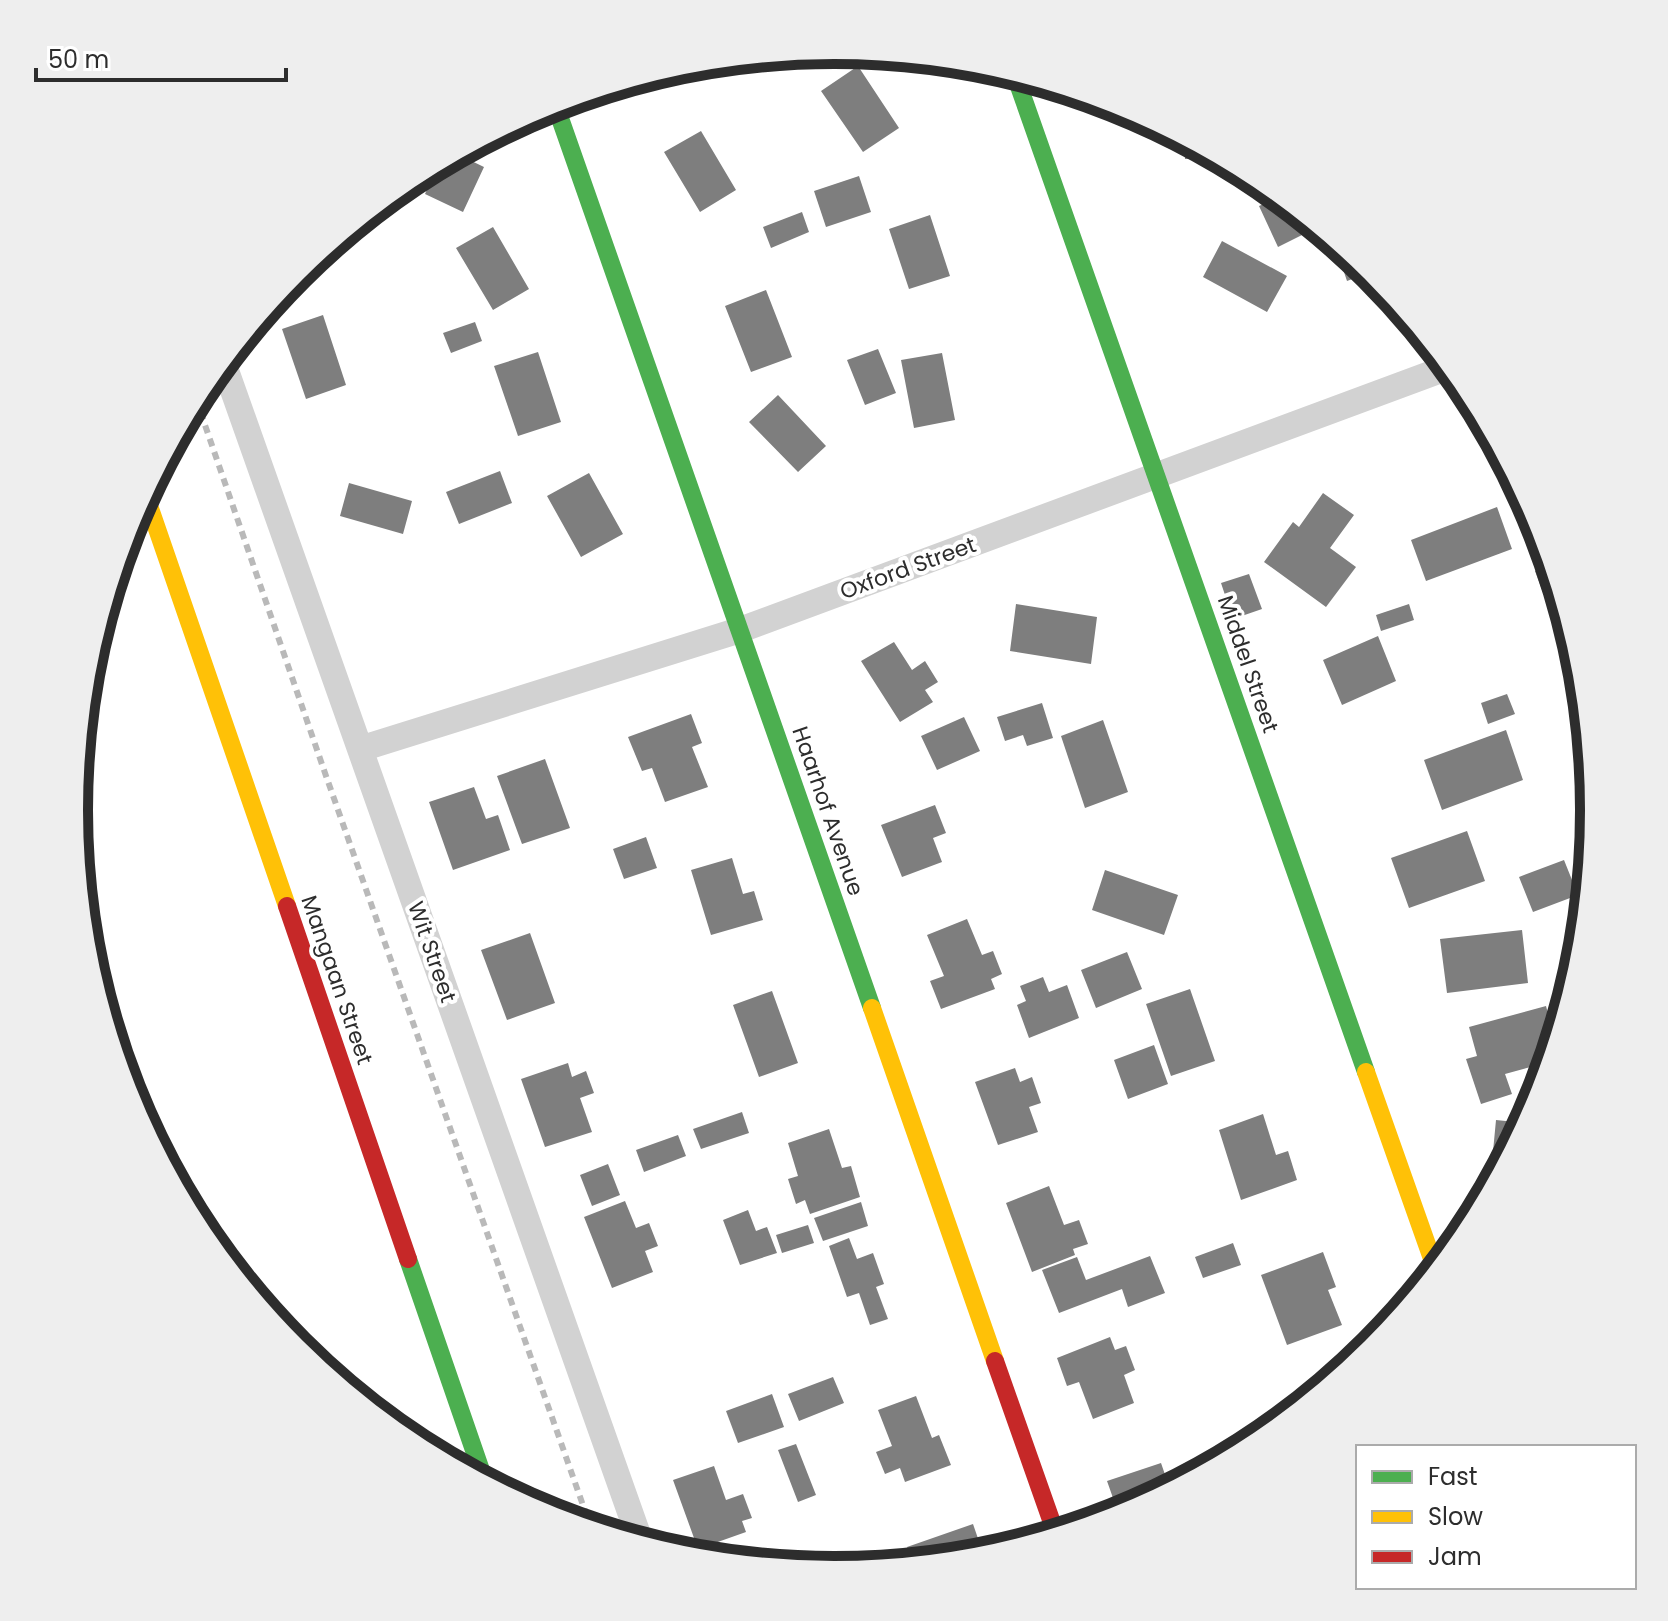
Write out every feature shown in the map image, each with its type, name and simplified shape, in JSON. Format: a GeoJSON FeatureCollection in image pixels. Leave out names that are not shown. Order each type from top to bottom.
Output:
{"type":"FeatureCollection","features":[{"type":"Feature","properties":{"kind":"street","name":"Middel Street"},"geometry":{"type":"LineString","coordinates":[[1019,87],[1432,1257]]}},
{"type":"Feature","properties":{"kind":"street","name":"Haarhof Avenue"},"geometry":{"type":"LineString","coordinates":[[559,117],[1052,1524]]}},
{"type":"Feature","properties":{"kind":"street","name":"Oxford Street"},"geometry":{"type":"LineString","coordinates":[[360,749],[740,630],[1437,371]]}},
{"type":"Feature","properties":{"kind":"street","name":"Wit Street"},"geometry":{"type":"LineString","coordinates":[[228,376],[637,1531]]}},
{"type":"Feature","properties":{"kind":"street","name":"Mangaan Street"},"geometry":{"type":"LineString","coordinates":[[151,510],[480,1467]]}},
{"type":"Feature","properties":{"kind":"building"},"geometry":{"type":"Polygon","coordinates":[[[858,66],[899,128],[863,152],[821,91],[858,66]]]}},
{"type":"Feature","properties":{"kind":"building"},"geometry":{"type":"Polygon","coordinates":[[[701,131],[736,190],[700,212],[664,152],[701,131]]]}},
{"type":"Feature","properties":{"kind":"building"},"geometry":{"type":"Polygon","coordinates":[[[1185,152],[1197,159],[1185,159],[1185,152]]]}},
{"type":"Feature","properties":{"kind":"building"},"geometry":{"type":"Polygon","coordinates":[[[469,160],[484,167],[463,212],[425,194],[430,183],[469,160]]]}},
{"type":"Feature","properties":{"kind":"building"},"geometry":{"type":"Polygon","coordinates":[[[859,176],[871,212],[826,227],[814,191],[859,176]]]}},
{"type":"Feature","properties":{"kind":"building"},"geometry":{"type":"Polygon","coordinates":[[[1267,203],[1306,233],[1278,247],[1259,206],[1267,203]]]}},
{"type":"Feature","properties":{"kind":"building"},"geometry":{"type":"Polygon","coordinates":[[[802,212],[809,232],[771,248],[763,227],[802,212]]]}},
{"type":"Feature","properties":{"kind":"building"},"geometry":{"type":"Polygon","coordinates":[[[930,215],[950,276],[909,289],[889,229],[930,215]]]}},
{"type":"Feature","properties":{"kind":"building"},"geometry":{"type":"Polygon","coordinates":[[[493,227],[529,289],[493,310],[456,248],[493,227]]]}},
{"type":"Feature","properties":{"kind":"building"},"geometry":{"type":"Polygon","coordinates":[[[1222,241],[1287,276],[1267,312],[1203,277],[1222,241]]]}},
{"type":"Feature","properties":{"kind":"building"},"geometry":{"type":"Polygon","coordinates":[[[1341,263],[1356,278],[1347,281],[1341,263]]]}},
{"type":"Feature","properties":{"kind":"building"},"geometry":{"type":"Polygon","coordinates":[[[766,290],[792,357],[751,372],[725,306],[766,290]]]}},
{"type":"Feature","properties":{"kind":"building"},"geometry":{"type":"Polygon","coordinates":[[[323,315],[346,385],[306,399],[282,329],[323,315]]]}},
{"type":"Feature","properties":{"kind":"building"},"geometry":{"type":"Polygon","coordinates":[[[475,322],[482,341],[451,353],[443,333],[475,322]]]}},
{"type":"Feature","properties":{"kind":"building"},"geometry":{"type":"Polygon","coordinates":[[[878,349],[896,393],[865,405],[847,360],[878,349]]]}},
{"type":"Feature","properties":{"kind":"building"},"geometry":{"type":"Polygon","coordinates":[[[538,352],[561,422],[518,436],[494,366],[538,352]]]}},
{"type":"Feature","properties":{"kind":"building"},"geometry":{"type":"Polygon","coordinates":[[[942,353],[955,420],[914,428],[901,360],[942,353]]]}},
{"type":"Feature","properties":{"kind":"building"},"geometry":{"type":"Polygon","coordinates":[[[778,395],[826,446],[798,472],[749,422],[778,395]]]}},
{"type":"Feature","properties":{"kind":"building"},"geometry":{"type":"Polygon","coordinates":[[[500,471],[512,503],[459,524],[446,492],[500,471]]]}},
{"type":"Feature","properties":{"kind":"building"},"geometry":{"type":"Polygon","coordinates":[[[589,473],[623,534],[581,557],[547,496],[589,473]]]}},
{"type":"Feature","properties":{"kind":"building"},"geometry":{"type":"Polygon","coordinates":[[[349,483],[412,501],[403,534],[340,516],[349,483]]]}},
{"type":"Feature","properties":{"kind":"building"},"geometry":{"type":"Polygon","coordinates":[[[1323,493],[1354,515],[1330,548],[1356,567],[1326,607],[1264,562],[1293,522],[1299,527],[1323,493]]]}},
{"type":"Feature","properties":{"kind":"building"},"geometry":{"type":"Polygon","coordinates":[[[1497,507],[1512,549],[1426,581],[1411,540],[1497,507]]]}},
{"type":"Feature","properties":{"kind":"building"},"geometry":{"type":"Polygon","coordinates":[[[1540,569],[1554,613],[1551,614],[1535,571],[1540,569]]]}},
{"type":"Feature","properties":{"kind":"building"},"geometry":{"type":"Polygon","coordinates":[[[1249,574],[1262,609],[1233,619],[1221,583],[1249,574]]]}},
{"type":"Feature","properties":{"kind":"building"},"geometry":{"type":"Polygon","coordinates":[[[1016,604],[1097,617],[1091,664],[1010,651],[1016,604]]]}},
{"type":"Feature","properties":{"kind":"building"},"geometry":{"type":"Polygon","coordinates":[[[1409,604],[1414,620],[1381,631],[1376,615],[1409,604]]]}},
{"type":"Feature","properties":{"kind":"building"},"geometry":{"type":"Polygon","coordinates":[[[1378,636],[1396,681],[1342,705],[1323,660],[1378,636]]]}},
{"type":"Feature","properties":{"kind":"building"},"geometry":{"type":"Polygon","coordinates":[[[894,642],[912,670],[925,661],[938,682],[925,690],[933,702],[900,722],[861,661],[894,642]]]}},
{"type":"Feature","properties":{"kind":"building"},"geometry":{"type":"Polygon","coordinates":[[[1507,694],[1515,714],[1488,724],[1481,703],[1507,694]]]}},
{"type":"Feature","properties":{"kind":"building"},"geometry":{"type":"Polygon","coordinates":[[[1042,703],[1053,738],[1027,746],[1023,735],[1005,741],[997,717],[1042,703]]]}},
{"type":"Feature","properties":{"kind":"building"},"geometry":{"type":"Polygon","coordinates":[[[691,714],[702,743],[692,747],[708,787],[665,802],[652,768],[642,771],[628,737],[691,714]]]}},
{"type":"Feature","properties":{"kind":"building"},"geometry":{"type":"Polygon","coordinates":[[[964,717],[980,751],[937,770],[921,736],[964,717]]]}},
{"type":"Feature","properties":{"kind":"building"},"geometry":{"type":"Polygon","coordinates":[[[1103,720],[1128,792],[1085,808],[1061,736],[1103,720]]]}},
{"type":"Feature","properties":{"kind":"building"},"geometry":{"type":"Polygon","coordinates":[[[1506,730],[1523,780],[1442,810],[1424,760],[1506,730]]]}},
{"type":"Feature","properties":{"kind":"building"},"geometry":{"type":"Polygon","coordinates":[[[545,759],[570,828],[522,844],[497,776],[545,759]]]}},
{"type":"Feature","properties":{"kind":"building"},"geometry":{"type":"Polygon","coordinates":[[[474,787],[486,819],[498,815],[510,850],[453,870],[429,802],[474,787]]]}},
{"type":"Feature","properties":{"kind":"building"},"geometry":{"type":"Polygon","coordinates":[[[935,805],[946,833],[933,838],[942,862],[902,877],[881,825],[935,805]]]}},
{"type":"Feature","properties":{"kind":"building"},"geometry":{"type":"Polygon","coordinates":[[[1467,831],[1485,881],[1409,908],[1391,858],[1467,831]]]}},
{"type":"Feature","properties":{"kind":"building"},"geometry":{"type":"Polygon","coordinates":[[[646,837],[657,868],[624,879],[613,849],[646,837]]]}},
{"type":"Feature","properties":{"kind":"building"},"geometry":{"type":"Polygon","coordinates":[[[732,858],[743,894],[754,891],[763,920],[711,935],[691,870],[732,858]]]}},
{"type":"Feature","properties":{"kind":"building"},"geometry":{"type":"Polygon","coordinates":[[[1564,860],[1576,890],[1575,896],[1533,912],[1519,877],[1564,860]]]}},
{"type":"Feature","properties":{"kind":"building"},"geometry":{"type":"Polygon","coordinates":[[[1105,870],[1178,895],[1164,935],[1092,910],[1105,870]]]}},
{"type":"Feature","properties":{"kind":"building"},"geometry":{"type":"Polygon","coordinates":[[[967,919],[982,955],[993,951],[1002,974],[991,979],[995,989],[941,1009],[930,981],[944,976],[927,935],[967,919]]]}},
{"type":"Feature","properties":{"kind":"building"},"geometry":{"type":"Polygon","coordinates":[[[1522,930],[1528,983],[1447,993],[1440,939],[1522,930]]]}},
{"type":"Feature","properties":{"kind":"building"},"geometry":{"type":"Polygon","coordinates":[[[530,933],[555,1003],[507,1020],[481,950],[530,933]]]}},
{"type":"Feature","properties":{"kind":"building"},"geometry":{"type":"Polygon","coordinates":[[[1127,952],[1142,989],[1096,1008],[1081,970],[1127,952]]]}},
{"type":"Feature","properties":{"kind":"building"},"geometry":{"type":"Polygon","coordinates":[[[1043,977],[1049,992],[1067,985],[1079,1018],[1029,1038],[1017,1005],[1026,1001],[1020,986],[1043,977]]]}},
{"type":"Feature","properties":{"kind":"building"},"geometry":{"type":"Polygon","coordinates":[[[1190,989],[1215,1061],[1171,1076],[1146,1004],[1190,989]]]}},
{"type":"Feature","properties":{"kind":"building"},"geometry":{"type":"Polygon","coordinates":[[[772,991],[798,1063],[759,1077],[733,1005],[772,991]]]}},
{"type":"Feature","properties":{"kind":"building"},"geometry":{"type":"Polygon","coordinates":[[[1546,1006],[1550,1021],[1535,1066],[1505,1074],[1512,1094],[1481,1104],[1466,1059],[1477,1056],[1469,1027],[1546,1006]]]}},
{"type":"Feature","properties":{"kind":"building"},"geometry":{"type":"Polygon","coordinates":[[[1154,1045],[1168,1084],[1128,1099],[1114,1060],[1154,1045]]]}},
{"type":"Feature","properties":{"kind":"building"},"geometry":{"type":"Polygon","coordinates":[[[568,1063],[572,1077],[586,1071],[594,1093],[580,1098],[592,1132],[545,1147],[521,1079],[568,1063]]]}},
{"type":"Feature","properties":{"kind":"building"},"geometry":{"type":"Polygon","coordinates":[[[1015,1068],[1020,1082],[1032,1077],[1041,1103],[1029,1107],[1038,1132],[998,1145],[975,1082],[1015,1068]]]}},
{"type":"Feature","properties":{"kind":"building"},"geometry":{"type":"Polygon","coordinates":[[[742,1112],[749,1133],[701,1149],[693,1129],[742,1112]]]}},
{"type":"Feature","properties":{"kind":"building"},"geometry":{"type":"Polygon","coordinates":[[[1263,1114],[1276,1155],[1288,1151],[1297,1180],[1241,1200],[1219,1130],[1263,1114]]]}},
{"type":"Feature","properties":{"kind":"building"},"geometry":{"type":"Polygon","coordinates":[[[1496,1120],[1513,1122],[1504,1141],[1492,1162],[1496,1120]]]}},
{"type":"Feature","properties":{"kind":"building"},"geometry":{"type":"Polygon","coordinates":[[[829,1129],[842,1168],[851,1166],[860,1197],[810,1214],[805,1200],[796,1204],[788,1179],[798,1176],[788,1143],[829,1129]]]}},
{"type":"Feature","properties":{"kind":"building"},"geometry":{"type":"Polygon","coordinates":[[[678,1135],[686,1156],[644,1172],[636,1150],[678,1135]]]}},
{"type":"Feature","properties":{"kind":"building"},"geometry":{"type":"Polygon","coordinates":[[[608,1164],[620,1195],[592,1206],[580,1175],[608,1164]]]}},
{"type":"Feature","properties":{"kind":"building"},"geometry":{"type":"Polygon","coordinates":[[[1049,1186],[1064,1225],[1079,1220],[1088,1244],[1073,1249],[1075,1255],[1032,1272],[1006,1203],[1049,1186]]]}},
{"type":"Feature","properties":{"kind":"building"},"geometry":{"type":"Polygon","coordinates":[[[625,1201],[636,1228],[649,1223],[658,1246],[645,1251],[653,1272],[612,1288],[584,1217],[625,1201]]]}},
{"type":"Feature","properties":{"kind":"building"},"geometry":{"type":"Polygon","coordinates":[[[861,1202],[868,1226],[823,1241],[814,1218],[861,1202]]]}},
{"type":"Feature","properties":{"kind":"building"},"geometry":{"type":"Polygon","coordinates":[[[748,1210],[756,1231],[767,1227],[777,1253],[740,1265],[723,1220],[748,1210]]]}},
{"type":"Feature","properties":{"kind":"building"},"geometry":{"type":"Polygon","coordinates":[[[808,1225],[814,1243],[782,1253],[776,1235],[808,1225]]]}},
{"type":"Feature","properties":{"kind":"building"},"geometry":{"type":"Polygon","coordinates":[[[849,1238],[857,1259],[873,1253],[884,1284],[876,1287],[888,1319],[870,1325],[859,1293],[847,1297],[829,1246],[849,1238]]]}},
{"type":"Feature","properties":{"kind":"building"},"geometry":{"type":"Polygon","coordinates":[[[1233,1243],[1241,1265],[1203,1278],[1195,1257],[1233,1243]]]}},
{"type":"Feature","properties":{"kind":"building"},"geometry":{"type":"Polygon","coordinates":[[[1323,1252],[1336,1287],[1328,1290],[1342,1325],[1287,1345],[1261,1275],[1323,1252]]]}},
{"type":"Feature","properties":{"kind":"building"},"geometry":{"type":"Polygon","coordinates":[[[1150,1256],[1165,1293],[1128,1307],[1122,1289],[1059,1313],[1042,1270],[1077,1257],[1086,1280],[1150,1256]]]}},
{"type":"Feature","properties":{"kind":"building"},"geometry":{"type":"Polygon","coordinates":[[[1110,1337],[1115,1350],[1126,1346],[1135,1370],[1124,1375],[1134,1403],[1093,1419],[1079,1382],[1067,1386],[1057,1358],[1110,1337]]]}},
{"type":"Feature","properties":{"kind":"building"},"geometry":{"type":"Polygon","coordinates":[[[833,1377],[844,1403],[799,1421],[788,1394],[833,1377]]]}},
{"type":"Feature","properties":{"kind":"building"},"geometry":{"type":"Polygon","coordinates":[[[772,1394],[784,1427],[738,1443],[726,1411],[772,1394]]]}},
{"type":"Feature","properties":{"kind":"building"},"geometry":{"type":"Polygon","coordinates":[[[916,1396],[932,1438],[939,1435],[951,1465],[905,1482],[900,1468],[885,1474],[876,1452],[892,1446],[878,1410],[916,1396]]]}},
{"type":"Feature","properties":{"kind":"building"},"geometry":{"type":"Polygon","coordinates":[[[796,1444],[816,1495],[798,1502],[778,1450],[796,1444]]]}},
{"type":"Feature","properties":{"kind":"building"},"geometry":{"type":"Polygon","coordinates":[[[1161,1463],[1166,1479],[1114,1502],[1107,1481],[1161,1463]]]}},
{"type":"Feature","properties":{"kind":"building"},"geometry":{"type":"Polygon","coordinates":[[[714,1466],[726,1500],[743,1494],[752,1518],[742,1521],[746,1532],[706,1546],[696,1544],[673,1480],[714,1466]]]}},
{"type":"Feature","properties":{"kind":"building"},"geometry":{"type":"Polygon","coordinates":[[[973,1524],[980,1543],[909,1553],[907,1547],[973,1524]]]}},
{"type":"Feature","properties":{"kind":"railway"},"geometry":{"type":"LineString","coordinates":[[201,415],[586,1514]]}},
{"type":"Feature","properties":{"kind":"traffic: fast"},"geometry":{"type":"LineString","coordinates":[[1019,87],[1366,1072]]}},
{"type":"Feature","properties":{"kind":"traffic: fast"},"geometry":{"type":"LineString","coordinates":[[559,117],[872,1008]]}},
{"type":"Feature","properties":{"kind":"traffic: fast"},"geometry":{"type":"LineString","coordinates":[[408,1259],[480,1467]]}},
{"type":"Feature","properties":{"kind":"traffic: slow"},"geometry":{"type":"LineString","coordinates":[[151,510],[287,906]]}},
{"type":"Feature","properties":{"kind":"traffic: slow"},"geometry":{"type":"LineString","coordinates":[[872,1008],[995,1361]]}},
{"type":"Feature","properties":{"kind":"traffic: slow"},"geometry":{"type":"LineString","coordinates":[[1366,1072],[1432,1257]]}},
{"type":"Feature","properties":{"kind":"traffic: jam"},"geometry":{"type":"LineString","coordinates":[[287,906],[408,1259]]}},
{"type":"Feature","properties":{"kind":"traffic: jam"},"geometry":{"type":"LineString","coordinates":[[995,1361],[1052,1524]]}}]}
